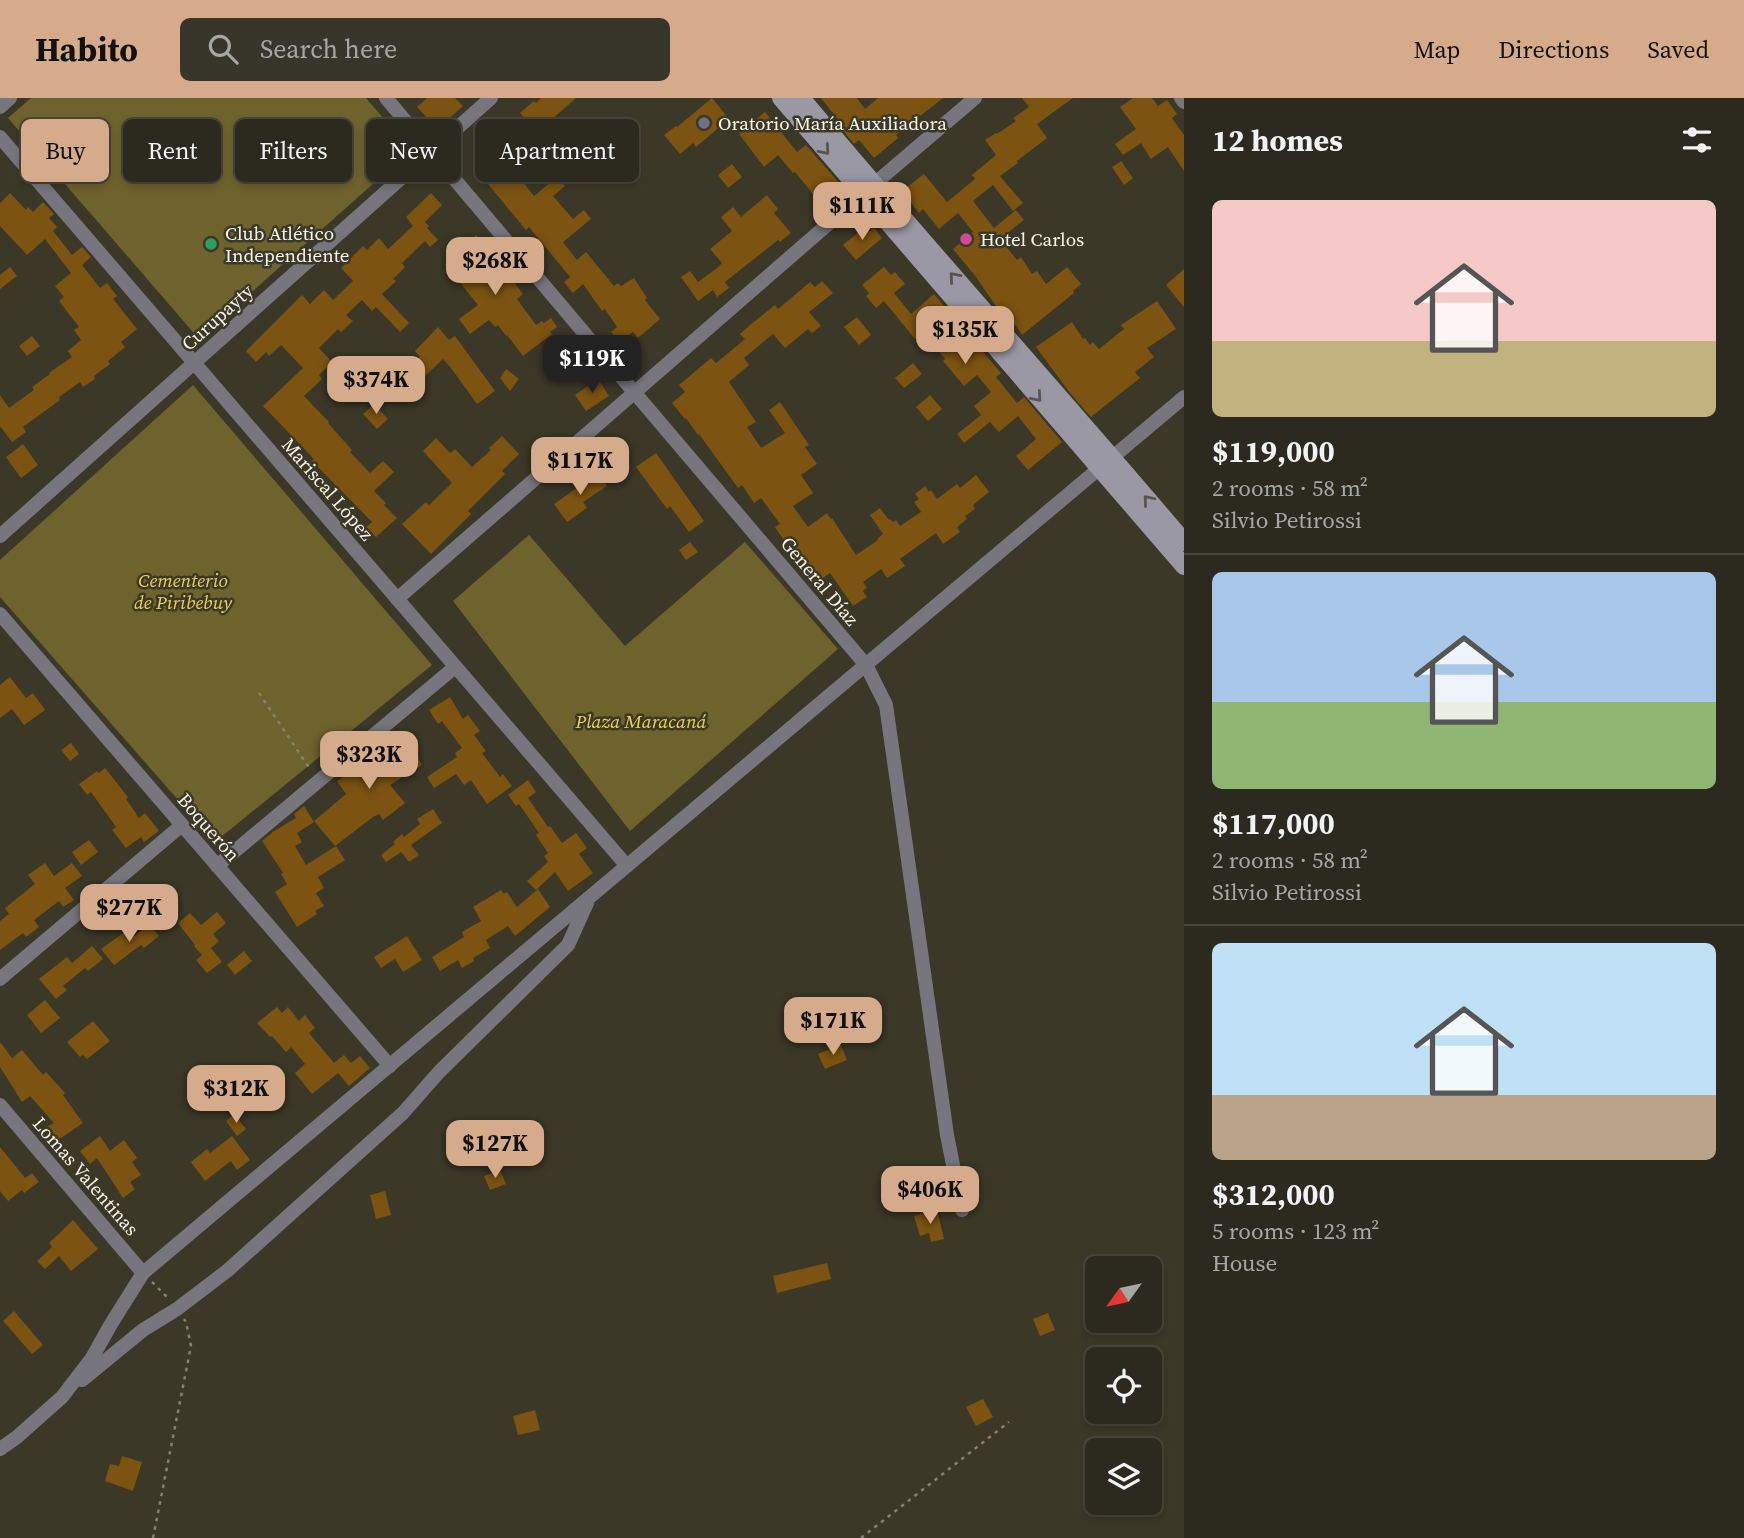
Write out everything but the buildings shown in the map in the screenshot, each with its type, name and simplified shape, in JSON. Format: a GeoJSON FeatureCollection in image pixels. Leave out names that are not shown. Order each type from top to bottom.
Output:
{"type":"FeatureCollection","features":[{"type":"Feature","properties":{"kind":"street"},"geometry":{"type":"LineString","coordinates":[[0,107],[10,98]]}},
{"type":"Feature","properties":{"kind":"street","name":"General Díaz"},"geometry":{"type":"LineString","coordinates":[[386,98],[404,119]]}},
{"type":"Feature","properties":{"kind":"street","name":"Curupayty"},"geometry":{"type":"LineString","coordinates":[[461,125],[491,98]]}},
{"type":"Feature","properties":{"kind":"street"},"geometry":{"type":"LineString","coordinates":[[781,98],[868,189],[1105,462],[1184,542]]}},
{"type":"Feature","properties":{"kind":"street"},"geometry":{"type":"LineString","coordinates":[[800,98],[868,189]]}},
{"type":"Feature","properties":{"kind":"street"},"geometry":{"type":"LineString","coordinates":[[397,599],[975,98]]}},
{"type":"Feature","properties":{"kind":"street","name":"Mariscal López"},"geometry":{"type":"LineString","coordinates":[[0,137],[627,866]]}},
{"type":"Feature","properties":{"kind":"street","name":"Curupayty"},"geometry":{"type":"LineString","coordinates":[[0,536],[397,182]]}},
{"type":"Feature","properties":{"kind":"street","name":"General Díaz"},"geometry":{"type":"LineString","coordinates":[[458,182],[866,665],[886,705],[947,1135],[962,1210]]}},
{"type":"Feature","properties":{"kind":"street"},"geometry":{"type":"LineString","coordinates":[[62,1397],[92,1358],[143,1273],[1184,397]]}},
{"type":"Feature","properties":{"kind":"street"},"geometry":{"type":"LineString","coordinates":[[1105,462],[1184,566]]}},
{"type":"Feature","properties":{"kind":"street","name":"Boquerón"},"geometry":{"type":"LineString","coordinates":[[0,614],[390,1066]]}},
{"type":"Feature","properties":{"kind":"street"},"geometry":{"type":"LineString","coordinates":[[217,866],[455,667]]}},
{"type":"Feature","properties":{"kind":"street"},"geometry":{"type":"LineString","coordinates":[[0,979],[182,825]]}},
{"type":"Feature","properties":{"kind":"street"},"geometry":{"type":"LineString","coordinates":[[0,1449],[143,1330],[177,1309],[227,1271],[403,1113],[439,1072],[568,945],[589,898]]}},
{"type":"Feature","properties":{"kind":"street","name":"Lomas Valentinas"},"geometry":{"type":"LineString","coordinates":[[0,1105],[143,1273]]}},
{"type":"Feature","properties":{"kind":"path"},"geometry":{"type":"LineString","coordinates":[[259,693],[318,782]]}},
{"type":"Feature","properties":{"kind":"path"},"geometry":{"type":"LineString","coordinates":[[143,1273],[186,1322],[191,1346],[153,1538]]}},
{"type":"Feature","properties":{"kind":"path"},"geometry":{"type":"LineString","coordinates":[[861,1538],[1009,1422]]}},
{"type":"Feature","properties":{"kind":"green space","name":"Club Atlético Independiente"},"geometry":{"type":"Polygon","coordinates":[[[31,98],[366,98],[384,119],[366,119],[366,182],[375,182],[199,339],[63,182],[109,182],[109,119],[21,119],[21,133],[8,118],[31,98]]]}},
{"type":"Feature","properties":{"kind":"green space","name":"Cementerio de Piribebuy"},"geometry":{"type":"Polygon","coordinates":[[[193,385],[432,665],[215,842],[0,597],[0,560],[193,385]]]}},
{"type":"Feature","properties":{"kind":"green space","name":"Plaza Maracaná"},"geometry":{"type":"Polygon","coordinates":[[[529,535],[625,646],[745,542],[838,649],[630,831],[453,601],[529,535]]]}},
{"type":"Feature","properties":{"kind":"place","name":"Oratorio María Auxiliadora"},"geometry":{"type":"Point","coordinates":[704,123]}},
{"type":"Feature","properties":{"kind":"place","name":"Hotel Carlos"},"geometry":{"type":"Point","coordinates":[966,239]}},
{"type":"Feature","properties":{"kind":"place","name":"Club Atlético Independiente"},"geometry":{"type":"Point","coordinates":[211,244]}}]}
